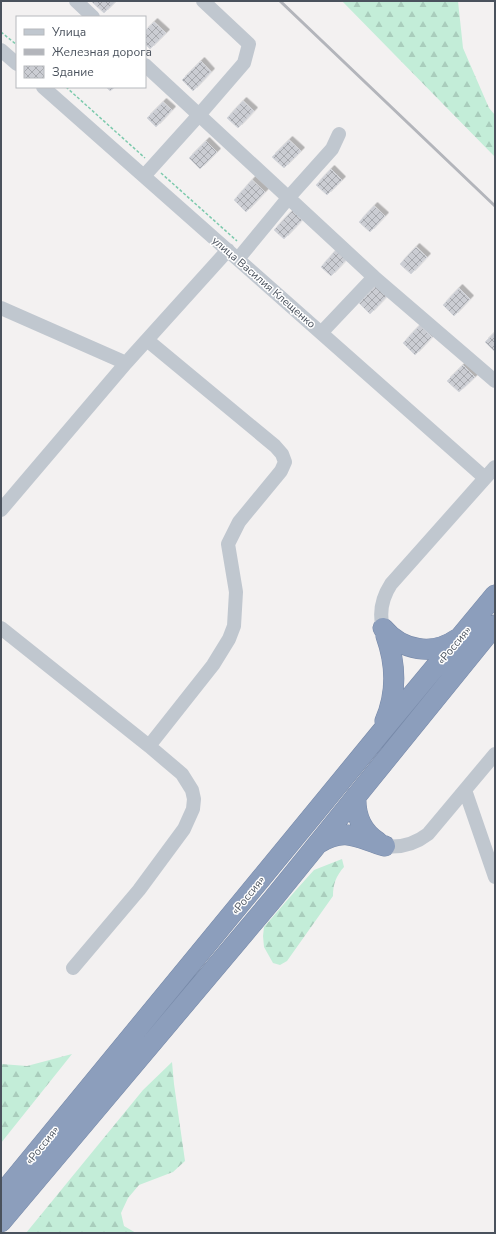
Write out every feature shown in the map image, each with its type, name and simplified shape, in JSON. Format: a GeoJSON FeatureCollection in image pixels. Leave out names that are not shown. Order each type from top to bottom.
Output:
{"type":"FeatureCollection","features":[{"type":"Feature","properties":{"kind":"highway","name":"«Россия»"},"geometry":{"type":"LineString","coordinates":[[1,1195],[495,595]]}},
{"type":"Feature","properties":{"kind":"highway","name":"«Россия»"},"geometry":{"type":"LineString","coordinates":[[1,1222],[268,905],[495,625]]}},
{"type":"Feature","properties":{"kind":"highway"},"geometry":{"type":"LineString","coordinates":[[384,631],[398,642],[420,649],[431,649],[447,645],[456,640],[465,632]]}},
{"type":"Feature","properties":{"kind":"highway"},"geometry":{"type":"LineString","coordinates":[[378,736],[389,712],[394,687],[393,661],[384,631]]}},
{"type":"Feature","properties":{"kind":"highway"},"geometry":{"type":"LineString","coordinates":[[356,796],[357,812],[362,826],[372,838],[385,846]]}},
{"type":"Feature","properties":{"kind":"highway"},"geometry":{"type":"LineString","coordinates":[[319,843],[329,837],[346,834],[357,836],[385,846]]}},
{"type":"Feature","properties":{"kind":"street"},"geometry":{"type":"LineString","coordinates":[[76,1],[92,16]]}},
{"type":"Feature","properties":{"kind":"street"},"geometry":{"type":"LineString","coordinates":[[144,176],[244,63],[249,44],[203,1]]}},
{"type":"Feature","properties":{"kind":"street"},"geometry":{"type":"LineString","coordinates":[[1,50],[16,63]]}},
{"type":"Feature","properties":{"kind":"street"},"geometry":{"type":"LineString","coordinates":[[146,66],[374,277],[495,381]]}},
{"type":"Feature","properties":{"kind":"street","name":"улица Василия Клещенко"},"geometry":{"type":"LineString","coordinates":[[44,88],[486,478]]}},
{"type":"Feature","properties":{"kind":"street"},"geometry":{"type":"LineString","coordinates":[[1,510],[126,363],[289,197],[332,149],[339,134]]}},
{"type":"Feature","properties":{"kind":"street"},"geometry":{"type":"LineString","coordinates":[[321,333],[374,277]]}},
{"type":"Feature","properties":{"kind":"street"},"geometry":{"type":"LineString","coordinates":[[1,308],[126,363]]}},
{"type":"Feature","properties":{"kind":"street"},"geometry":{"type":"LineString","coordinates":[[147,340],[275,446],[282,454],[285,462],[280,471],[239,522],[228,544],[236,592],[234,626],[229,639],[213,665],[149,746]]}},
{"type":"Feature","properties":{"kind":"street"},"geometry":{"type":"LineString","coordinates":[[384,631],[381,612],[382,604],[391,584],[495,467]]}},
{"type":"Feature","properties":{"kind":"street"},"geometry":{"type":"LineString","coordinates":[[1,628],[149,746],[182,774],[192,790],[194,809],[184,829],[139,890],[73,968]]}},
{"type":"Feature","properties":{"kind":"street"},"geometry":{"type":"LineString","coordinates":[[385,846],[402,846],[413,843],[424,837],[432,830],[495,754]]}},
{"type":"Feature","properties":{"kind":"street"},"geometry":{"type":"LineString","coordinates":[[465,790],[495,877]]}},
{"type":"Feature","properties":{"kind":"path"},"geometry":{"type":"LineString","coordinates":[[1,32],[16,44]]}},
{"type":"Feature","properties":{"kind":"green space"},"geometry":{"type":"Polygon","coordinates":[[[342,1],[458,1],[463,48],[489,108],[495,115],[495,157],[342,1]]]}},
{"type":"Feature","properties":{"kind":"green space"},"geometry":{"type":"Polygon","coordinates":[[[342,859],[344,867],[336,880],[333,896],[287,961],[280,965],[273,963],[264,947],[264,927],[314,870],[342,859]]]}},
{"type":"Feature","properties":{"kind":"green space"},"geometry":{"type":"Polygon","coordinates":[[[72,1054],[1,1143],[1,1064],[27,1066],[72,1054]]]}},
{"type":"Feature","properties":{"kind":"green space"},"geometry":{"type":"Polygon","coordinates":[[[172,1062],[185,1161],[173,1172],[139,1185],[128,1198],[121,1213],[124,1226],[136,1233],[26,1233],[143,1090],[172,1062]]]}},
{"type":"Feature","properties":{"kind":"building"},"geometry":{"type":"Polygon","coordinates":[[[116,1],[104,13],[92,2],[116,1]]]}},
{"type":"Feature","properties":{"kind":"building"},"geometry":{"type":"Polygon","coordinates":[[[154,22],[166,33],[150,49],[146,45],[146,30],[154,22]]]}},
{"type":"Feature","properties":{"kind":"building"},"geometry":{"type":"Polygon","coordinates":[[[201,61],[211,72],[193,91],[182,80],[201,61]]]}},
{"type":"Feature","properties":{"kind":"building"},"geometry":{"type":"Polygon","coordinates":[[[107,88],[114,88],[110,91],[107,88]]]}},
{"type":"Feature","properties":{"kind":"building"},"geometry":{"type":"Polygon","coordinates":[[[243,101],[254,111],[238,128],[227,118],[243,101]]]}},
{"type":"Feature","properties":{"kind":"building"},"geometry":{"type":"Polygon","coordinates":[[[163,102],[172,110],[156,127],[147,118],[163,102]]]}},
{"type":"Feature","properties":{"kind":"building"},"geometry":{"type":"Polygon","coordinates":[[[289,140],[301,151],[284,168],[272,157],[289,140]]]}},
{"type":"Feature","properties":{"kind":"building"},"geometry":{"type":"Polygon","coordinates":[[[206,141],[217,152],[200,169],[189,158],[206,141]]]}},
{"type":"Feature","properties":{"kind":"building"},"geometry":{"type":"Polygon","coordinates":[[[331,169],[342,180],[327,195],[316,185],[331,169]]]}},
{"type":"Feature","properties":{"kind":"building"},"geometry":{"type":"Polygon","coordinates":[[[252,180],[265,192],[246,212],[234,200],[252,180]]]}},
{"type":"Feature","properties":{"kind":"building"},"geometry":{"type":"Polygon","coordinates":[[[374,206],[385,216],[370,232],[359,222],[374,206]]]}},
{"type":"Feature","properties":{"kind":"building"},"geometry":{"type":"Polygon","coordinates":[[[293,210],[302,220],[284,239],[274,230],[293,210]]]}},
{"type":"Feature","properties":{"kind":"building"},"geometry":{"type":"Polygon","coordinates":[[[416,247],[427,257],[411,274],[400,264],[416,247]]]}},
{"type":"Feature","properties":{"kind":"building"},"geometry":{"type":"Polygon","coordinates":[[[336,250],[346,260],[331,276],[321,267],[336,250]]]}},
{"type":"Feature","properties":{"kind":"building"},"geometry":{"type":"Polygon","coordinates":[[[377,284],[388,295],[370,314],[359,303],[377,284]]]}},
{"type":"Feature","properties":{"kind":"building"},"geometry":{"type":"Polygon","coordinates":[[[459,288],[470,299],[454,316],[443,305],[459,288]]]}},
{"type":"Feature","properties":{"kind":"building"},"geometry":{"type":"Polygon","coordinates":[[[420,325],[432,337],[415,355],[403,343],[420,325]]]}},
{"type":"Feature","properties":{"kind":"building"},"geometry":{"type":"Polygon","coordinates":[[[495,332],[495,352],[485,342],[495,332]]]}},
{"type":"Feature","properties":{"kind":"building"},"geometry":{"type":"Polygon","coordinates":[[[463,365],[475,377],[459,392],[447,381],[463,365]]]}},
{"type":"Feature","properties":{"kind":"railway"},"geometry":{"type":"LineString","coordinates":[[280,1],[495,206]]}}]}
